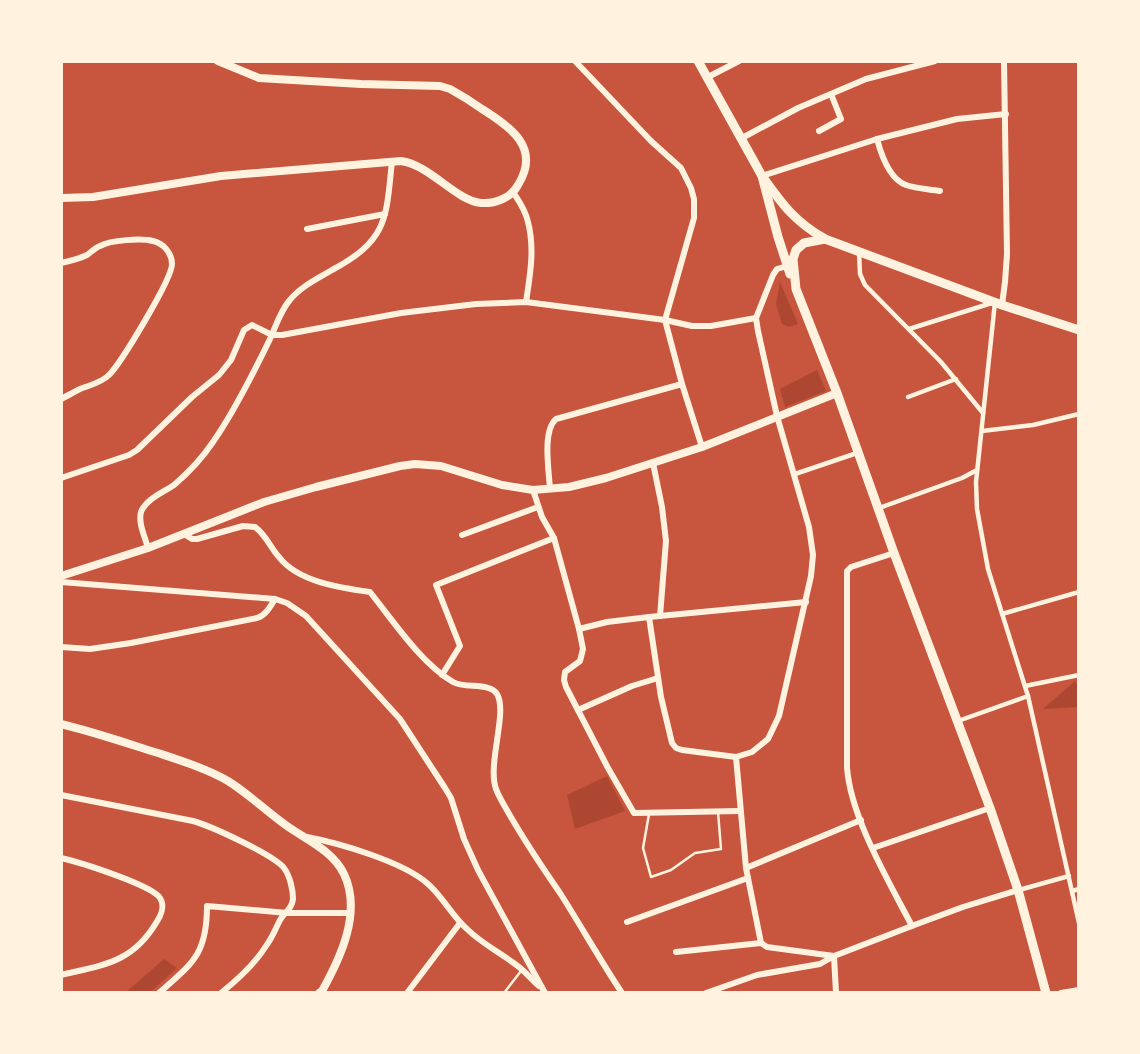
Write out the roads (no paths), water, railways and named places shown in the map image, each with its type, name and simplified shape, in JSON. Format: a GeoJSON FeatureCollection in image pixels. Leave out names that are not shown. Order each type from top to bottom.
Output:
{"type":"FeatureCollection","features":[{"type":"Feature","properties":{"kind":"main road"},"geometry":{"type":"LineString","coordinates":[[61,198],[93,197],[221,176],[401,161],[415,164],[469,200],[490,203],[502,200],[513,192],[523,178],[526,158],[521,142],[505,124],[450,89],[440,86],[259,78],[218,61]]}},
{"type":"Feature","properties":{"kind":"main road"},"geometry":{"type":"LineString","coordinates":[[698,61],[762,176],[799,222],[825,239],[1079,330]]}},
{"type":"Feature","properties":{"kind":"main road"},"geometry":{"type":"LineString","coordinates":[[762,176],[787,266],[837,393],[990,808],[1018,890],[1046,993]]}},
{"type":"Feature","properties":{"kind":"main road"},"geometry":{"type":"LineString","coordinates":[[796,289],[794,254],[804,243],[825,239]]}},
{"type":"Feature","properties":{"kind":"main road"},"geometry":{"type":"LineString","coordinates":[[61,576],[148,548],[264,502],[376,471],[415,464],[441,466],[502,485],[533,490],[550,489],[606,478],[653,464],[837,393]]}},
{"type":"Feature","properties":{"kind":"main road"},"geometry":{"type":"LineString","coordinates":[[61,724],[134,745],[214,775],[244,792],[325,852],[339,866],[348,887],[350,913],[341,955],[321,992]]}},
{"type":"Feature","properties":{"kind":"street"},"geometry":{"type":"LineString","coordinates":[[575,61],[651,141],[681,168],[691,188],[694,218],[665,320],[702,447]]}},
{"type":"Feature","properties":{"kind":"street"},"geometry":{"type":"LineString","coordinates":[[708,77],[739,61]]}},
{"type":"Feature","properties":{"kind":"street"},"geometry":{"type":"LineString","coordinates":[[742,138],[798,108],[866,79],[935,61]]}},
{"type":"Feature","properties":{"kind":"street"},"geometry":{"type":"LineString","coordinates":[[1004,61],[1007,254],[998,303],[976,496],[988,569],[1026,686],[1079,923]]}},
{"type":"Feature","properties":{"kind":"street"},"geometry":{"type":"LineString","coordinates":[[818,131],[841,119],[831,94]]}},
{"type":"Feature","properties":{"kind":"street"},"geometry":{"type":"LineString","coordinates":[[762,176],[877,139],[957,120],[1006,114]]}},
{"type":"Feature","properties":{"kind":"street"},"geometry":{"type":"LineString","coordinates":[[877,139],[887,164],[900,182],[940,191]]}},
{"type":"Feature","properties":{"kind":"street"},"geometry":{"type":"LineString","coordinates":[[148,548],[141,519],[144,506],[184,475],[213,442],[287,303],[302,288],[340,266],[374,239],[385,214],[392,161]]}},
{"type":"Feature","properties":{"kind":"street"},"geometry":{"type":"LineString","coordinates":[[513,192],[528,221],[531,237],[531,270],[526,302]]}},
{"type":"Feature","properties":{"kind":"street"},"geometry":{"type":"LineString","coordinates":[[307,229],[385,214]]}},
{"type":"Feature","properties":{"kind":"street"},"geometry":{"type":"LineString","coordinates":[[61,263],[76,260],[109,243],[148,240],[164,246],[169,252],[172,266],[141,327],[110,375],[61,399]]}},
{"type":"Feature","properties":{"kind":"street"},"geometry":{"type":"LineString","coordinates":[[859,251],[859,268],[863,282],[956,379],[984,413]]}},
{"type":"Feature","properties":{"kind":"street"},"geometry":{"type":"LineString","coordinates":[[649,617],[658,678],[670,736],[676,748],[736,757],[752,752],[762,745],[776,724],[813,566],[812,541],[778,416],[756,318],[773,275],[777,269],[787,266]]}},
{"type":"Feature","properties":{"kind":"street"},"geometry":{"type":"LineString","coordinates":[[61,478],[137,450],[219,375],[231,360],[244,330],[252,325],[272,335],[291,334],[434,308],[526,302],[692,326],[711,326],[756,318]]}},
{"type":"Feature","properties":{"kind":"street"},"geometry":{"type":"LineString","coordinates":[[909,329],[998,303]]}},
{"type":"Feature","properties":{"kind":"street"},"geometry":{"type":"LineString","coordinates":[[908,397],[956,379]]}},
{"type":"Feature","properties":{"kind":"street"},"geometry":{"type":"LineString","coordinates":[[550,489],[548,436],[556,419],[682,384]]}},
{"type":"Feature","properties":{"kind":"street"},"geometry":{"type":"LineString","coordinates":[[982,431],[1033,425],[1079,414]]}},
{"type":"Feature","properties":{"kind":"street"},"geometry":{"type":"LineString","coordinates":[[795,474],[859,452]]}},
{"type":"Feature","properties":{"kind":"street"},"geometry":{"type":"LineString","coordinates":[[653,464],[666,541],[660,616]]}},
{"type":"Feature","properties":{"kind":"street"},"geometry":{"type":"LineString","coordinates":[[878,508],[977,470]]}},
{"type":"Feature","properties":{"kind":"street"},"geometry":{"type":"LineString","coordinates":[[533,490],[538,507],[554,538],[583,649],[580,661],[565,672],[566,687],[634,813],[740,811]]}},
{"type":"Feature","properties":{"kind":"street"},"geometry":{"type":"LineString","coordinates":[[462,535],[538,507]]}},
{"type":"Feature","properties":{"kind":"street"},"geometry":{"type":"LineString","coordinates":[[184,534],[197,539],[243,526],[255,527],[264,535],[279,558],[298,572],[337,587],[370,592],[426,660],[456,684],[487,687],[496,692],[500,705],[493,778],[498,793],[519,832],[622,993]]}},
{"type":"Feature","properties":{"kind":"street"},"geometry":{"type":"LineString","coordinates":[[442,674],[460,646],[436,585],[554,538]]}},
{"type":"Feature","properties":{"kind":"street"},"geometry":{"type":"LineString","coordinates":[[894,553],[848,568],[846,576],[847,778],[873,848],[912,926]]}},
{"type":"Feature","properties":{"kind":"street"},"geometry":{"type":"LineString","coordinates":[[61,582],[275,599],[306,615],[400,719],[451,798],[464,839],[478,870],[545,993]]}},
{"type":"Feature","properties":{"kind":"street"},"geometry":{"type":"LineString","coordinates":[[1002,614],[1079,592]]}},
{"type":"Feature","properties":{"kind":"street"},"geometry":{"type":"LineString","coordinates":[[61,647],[104,647],[257,618],[266,612],[275,599]]}},
{"type":"Feature","properties":{"kind":"street"},"geometry":{"type":"LineString","coordinates":[[579,629],[607,622],[649,617],[806,602]]}},
{"type":"Feature","properties":{"kind":"street"},"geometry":{"type":"LineString","coordinates":[[1026,686],[1078,676]]}},
{"type":"Feature","properties":{"kind":"street"},"geometry":{"type":"LineString","coordinates":[[578,710],[632,686],[658,678]]}},
{"type":"Feature","properties":{"kind":"street"},"geometry":{"type":"LineString","coordinates":[[957,721],[1028,696]]}},
{"type":"Feature","properties":{"kind":"street"},"geometry":{"type":"LineString","coordinates":[[736,757],[746,868],[761,943]]}},
{"type":"Feature","properties":{"kind":"street"},"geometry":{"type":"LineString","coordinates":[[61,795],[193,821],[269,857],[286,870],[290,878],[293,901],[287,913],[281,918],[258,956],[221,993]]}},
{"type":"Feature","properties":{"kind":"street"},"geometry":{"type":"LineString","coordinates":[[873,848],[990,808]]}},
{"type":"Feature","properties":{"kind":"street"},"geometry":{"type":"LineString","coordinates":[[746,868],[861,820]]}},
{"type":"Feature","properties":{"kind":"street"},"geometry":{"type":"LineString","coordinates":[[305,837],[333,843],[413,873],[436,892],[460,923],[522,970],[545,993]]}},
{"type":"Feature","properties":{"kind":"street"},"geometry":{"type":"LineString","coordinates":[[61,858],[149,890],[160,897],[162,903],[156,924],[131,953],[101,965],[61,975]]}},
{"type":"Feature","properties":{"kind":"street"},"geometry":{"type":"LineString","coordinates":[[706,993],[757,975],[820,964],[834,956],[963,907],[1069,876]]}},
{"type":"Feature","properties":{"kind":"street"},"geometry":{"type":"LineString","coordinates":[[627,922],[748,878]]}},
{"type":"Feature","properties":{"kind":"street"},"geometry":{"type":"LineString","coordinates":[[1072,891],[1079,889]]}},
{"type":"Feature","properties":{"kind":"street"},"geometry":{"type":"LineString","coordinates":[[159,993],[199,952],[206,933],[207,906],[287,913],[350,913]]}},
{"type":"Feature","properties":{"kind":"street"},"geometry":{"type":"LineString","coordinates":[[407,993],[460,923]]}},
{"type":"Feature","properties":{"kind":"street"},"geometry":{"type":"LineString","coordinates":[[676,952],[761,943],[767,947],[834,956]]}},
{"type":"Feature","properties":{"kind":"street"},"geometry":{"type":"LineString","coordinates":[[834,956],[836,993]]}},
{"type":"Feature","properties":{"kind":"street"},"geometry":{"type":"LineString","coordinates":[[1061,993],[1079,990]]}},
{"type":"Feature","properties":{"kind":"lane"},"geometry":{"type":"LineString","coordinates":[[649,813],[643,848],[651,877],[671,870],[695,853],[722,849],[718,812]]}},
{"type":"Feature","properties":{"kind":"lane"},"geometry":{"type":"LineString","coordinates":[[504,993],[522,970]]}}]}
